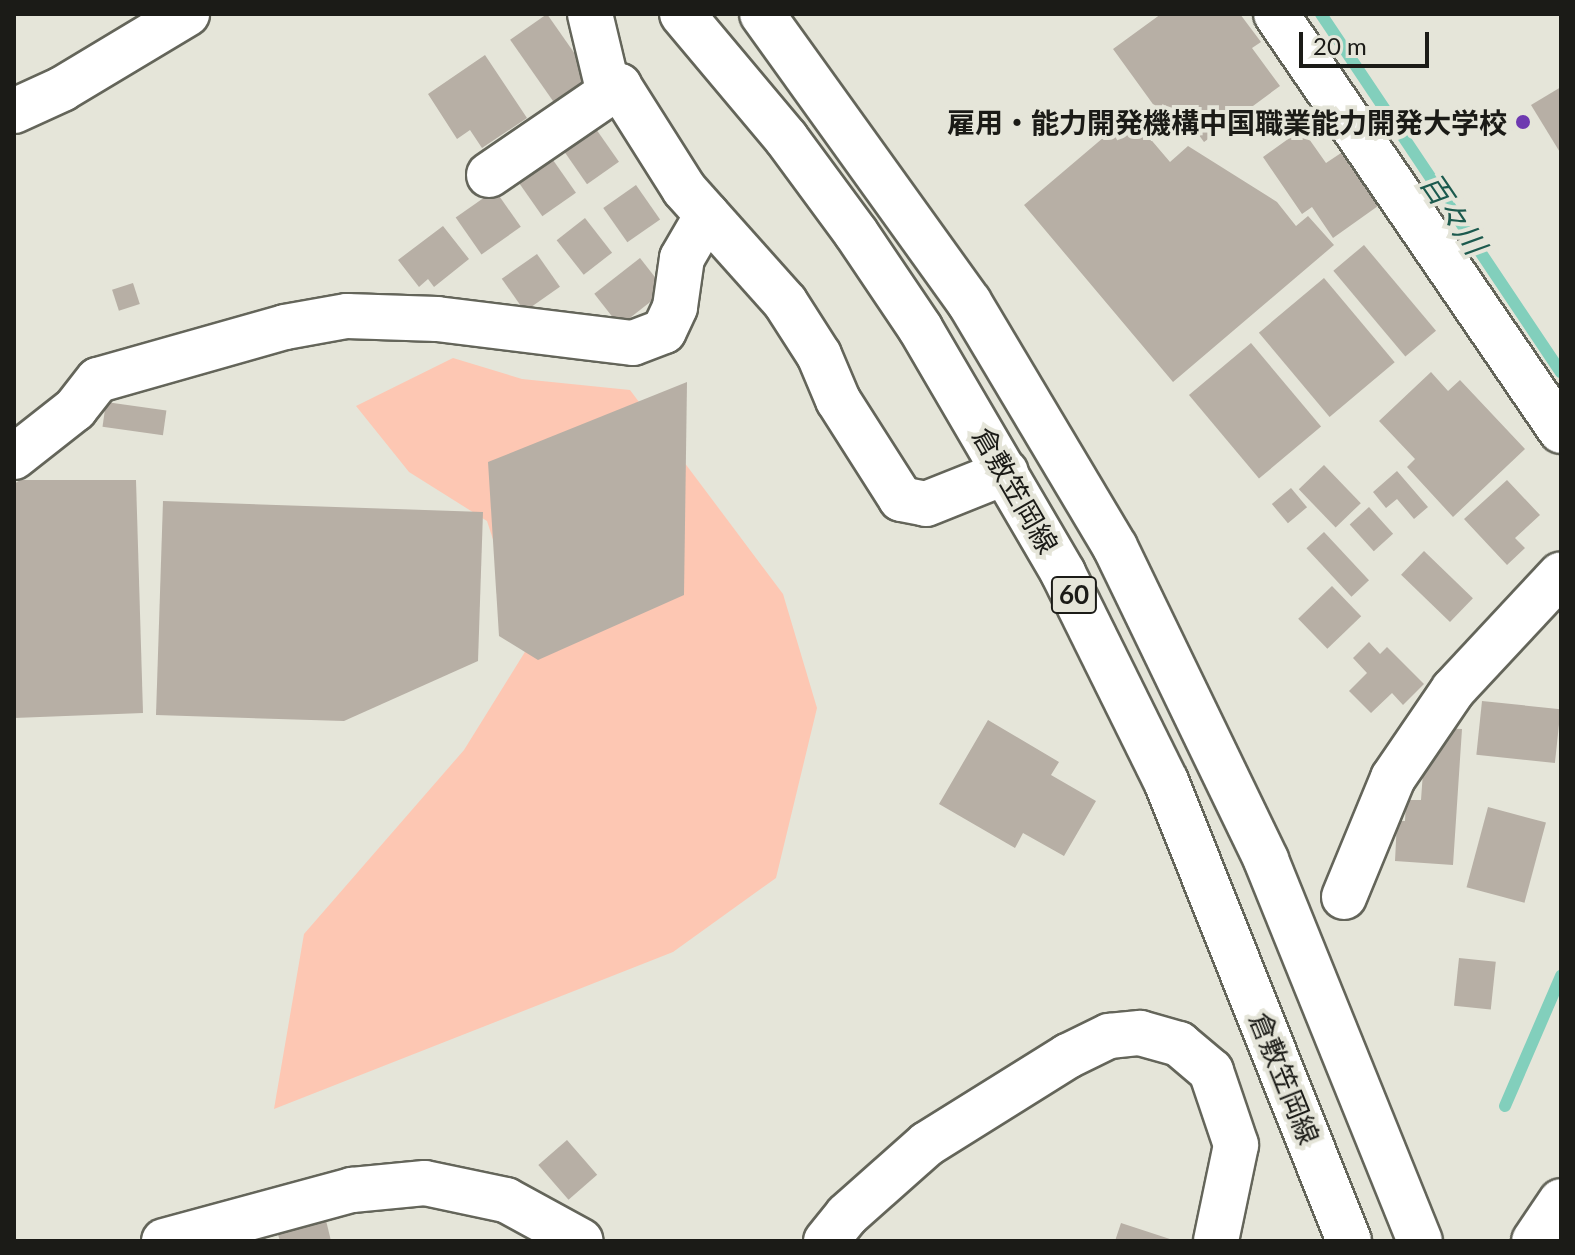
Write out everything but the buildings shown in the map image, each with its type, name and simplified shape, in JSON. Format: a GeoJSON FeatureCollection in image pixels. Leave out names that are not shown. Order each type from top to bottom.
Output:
{"type":"FeatureCollection","features":[{"type":"Feature","properties":{"kind":"street"},"geometry":{"type":"LineString","coordinates":[[14,111],[62,89],[187,14]]}},
{"type":"Feature","properties":{"kind":"street"},"geometry":{"type":"LineString","coordinates":[[590,14],[609,93]]}},
{"type":"Feature","properties":{"kind":"street","name":"倉敷笠岡線"},"geometry":{"type":"LineString","coordinates":[[682,14],[776,126],[856,233],[1006,472],[1070,586],[1166,781],[1349,1241]]}},
{"type":"Feature","properties":{"kind":"street"},"geometry":{"type":"LineString","coordinates":[[1276,14],[1561,431]]}},
{"type":"Feature","properties":{"kind":"street","name":"倉敷笠岡線"},"geometry":{"type":"LineString","coordinates":[[771,17],[969,302],[1115,547],[1266,860],[1420,1241]]}},
{"type":"Feature","properties":{"kind":"street"},"geometry":{"type":"LineString","coordinates":[[489,175],[619,86],[627,91],[661,154],[707,215],[785,302],[819,355],[838,400],[901,499],[926,504],[1006,472]]}},
{"type":"Feature","properties":{"kind":"street"},"geometry":{"type":"LineString","coordinates":[[14,457],[75,409],[98,380],[285,327],[347,316],[437,319],[633,343],[664,331],[675,307],[682,258],[707,215]]}},
{"type":"Feature","properties":{"kind":"street"},"geometry":{"type":"LineString","coordinates":[[1344,897],[1393,778],[1453,690],[1561,574]]}},
{"type":"Feature","properties":{"kind":"street"},"geometry":{"type":"LineString","coordinates":[[826,1241],[847,1215],[927,1144],[1068,1056],[1109,1036],[1140,1033],[1179,1044],[1211,1071],[1236,1145],[1216,1241]]}},
{"type":"Feature","properties":{"kind":"street"},"geometry":{"type":"LineString","coordinates":[[164,1241],[352,1190],[425,1183],[506,1200],[581,1241]]}},
{"type":"Feature","properties":{"kind":"street"},"geometry":{"type":"LineString","coordinates":[[1534,1241],[1561,1201]]}},
{"type":"Feature","properties":{"kind":"shaded area"},"geometry":{"type":"Polygon","coordinates":[[[453,358],[522,379],[630,390],[783,594],[817,708],[776,878],[673,952],[274,1109],[304,934],[464,750],[528,647],[487,521],[409,472],[356,406],[453,358]]]}},
{"type":"Feature","properties":{"kind":"waterway","name":"百々川"},"geometry":{"type":"LineString","coordinates":[[1321,14],[1561,372]]}},
{"type":"Feature","properties":{"kind":"waterway"},"geometry":{"type":"LineString","coordinates":[[1505,1106],[1561,976]]}},
{"type":"Feature","properties":{"kind":"place","name":"雇用・能力開発機構中国職業能力開発大学校"},"geometry":{"type":"Point","coordinates":[1523,122]}}]}
